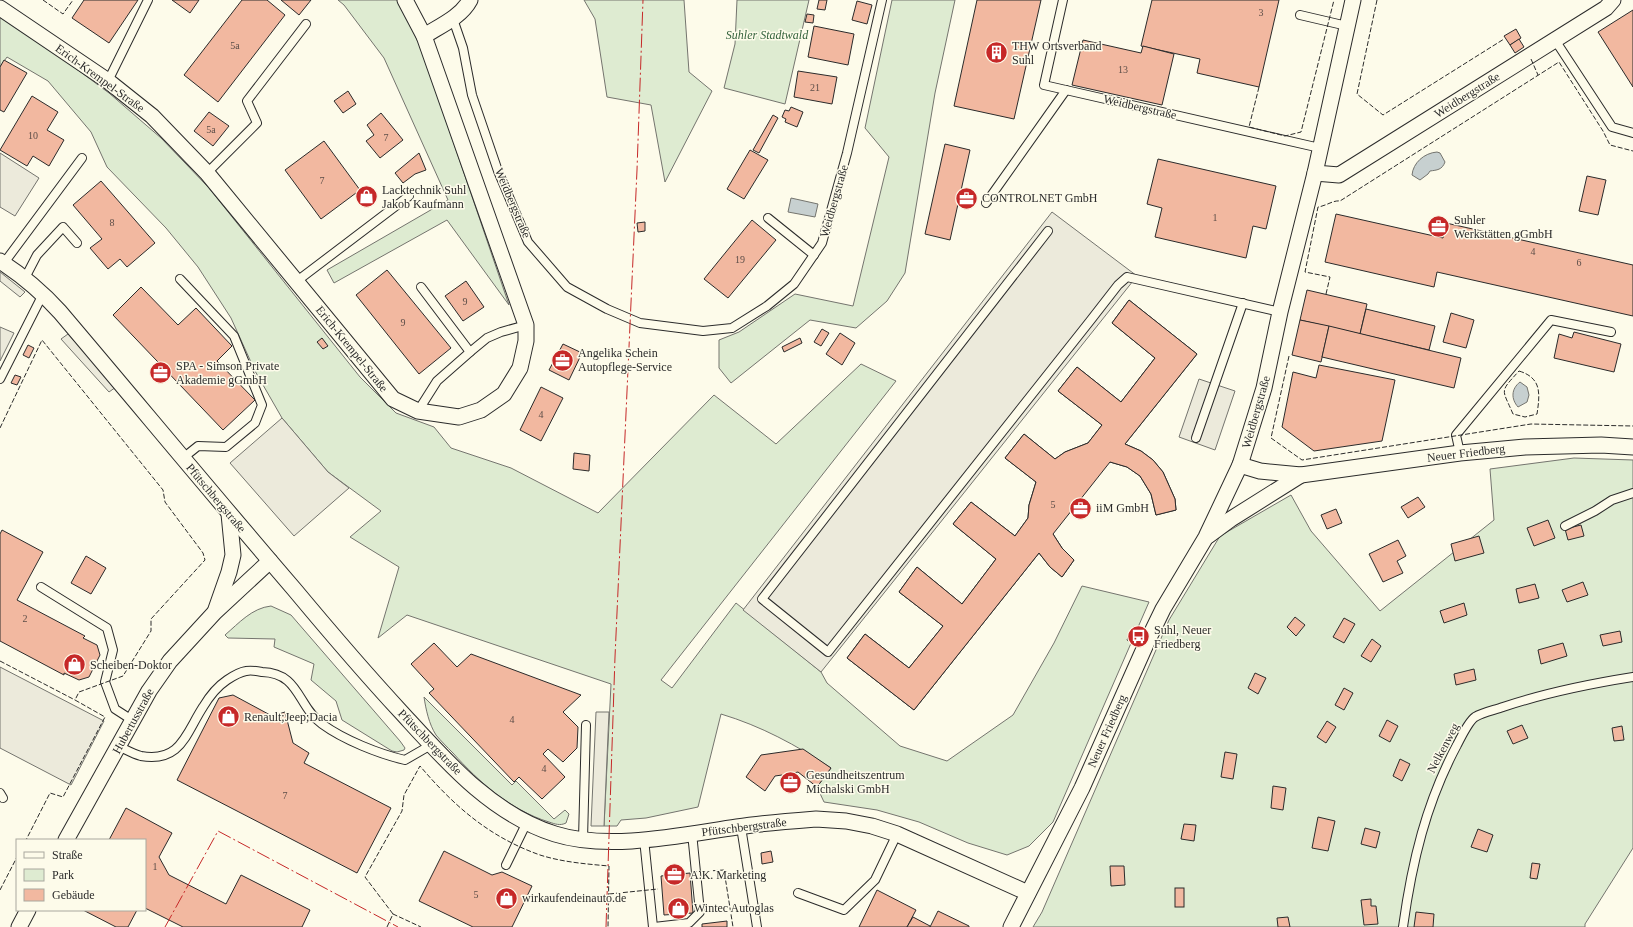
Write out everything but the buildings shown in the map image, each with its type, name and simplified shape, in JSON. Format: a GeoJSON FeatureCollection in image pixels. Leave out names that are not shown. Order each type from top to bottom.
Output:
{"type":"FeatureCollection","features":[{"type":"Feature","properties":{"kind":"street","name":"Erich-Krempel-Straße"},"geometry":{"type":"LineString","coordinates":[[0,8],[108,80],[152,116],[207,173],[393,399],[418,411],[459,417],[481,410],[504,394],[520,368],[526,341],[526,325],[424,36],[405,0]]}},
{"type":"Feature","properties":{"kind":"street"},"geometry":{"type":"LineString","coordinates":[[424,36],[466,8],[470,0]]}},
{"type":"Feature","properties":{"kind":"street","name":"Weidbergstraße"},"geometry":{"type":"LineString","coordinates":[[1240,465],[1264,388],[1280,312],[1315,173],[1353,0]]}},
{"type":"Feature","properties":{"kind":"street","name":"Weidbergstraße"},"geometry":{"type":"LineString","coordinates":[[1315,173],[1339,175],[1606,8],[1613,0]]}},
{"type":"Feature","properties":{"kind":"street","name":"Pfütschbergstraße"},"geometry":{"type":"LineString","coordinates":[[2,262],[43,294],[229,514],[383,692],[431,745],[492,802],[527,822],[556,834],[583,839],[621,842],[816,819],[846,821],[872,826],[897,834],[1028,893]]}},
{"type":"Feature","properties":{"kind":"street","name":"Neuer Friedberg"},"geometry":{"type":"LineString","coordinates":[[1011,927],[1082,788],[1147,642],[1163,610],[1206,537],[1240,465],[1260,470],[1301,475],[1460,453],[1549,445],[1601,445],[1633,447]]}},
{"type":"Feature","properties":{"kind":"street","name":"Neuer Friedberg"},"geometry":{"type":"LineString","coordinates":[[1206,537],[1231,519],[1301,475]]}},
{"type":"Feature","properties":{"kind":"street","name":"Hubertusstraße"},"geometry":{"type":"LineString","coordinates":[[215,612],[229,572],[233,555],[229,514]]}},
{"type":"Feature","properties":{"kind":"street","name":"Hubertusstraße"},"geometry":{"type":"LineString","coordinates":[[67,839],[132,720],[149,691],[170,661],[215,612],[270,561]]}},
{"type":"Feature","properties":{"kind":"street"},"geometry":{"type":"LineString","coordinates":[[19,927],[27,911]]}},
{"type":"Feature","properties":{"kind":"lane"},"geometry":{"type":"LineString","coordinates":[[108,80],[148,0]]}},
{"type":"Feature","properties":{"kind":"lane","name":"Weidbergstraße"},"geometry":{"type":"LineString","coordinates":[[453,18],[463,48],[472,95],[498,171],[528,242],[567,287],[607,309],[640,323],[703,331],[732,328],[767,306],[794,284],[822,243],[847,153],[882,0]]}},
{"type":"Feature","properties":{"kind":"lane","name":"Weidbergstraße"},"geometry":{"type":"LineString","coordinates":[[1063,0],[1044,85],[1320,148]]}},
{"type":"Feature","properties":{"kind":"lane"},"geometry":{"type":"LineString","coordinates":[[1300,15],[1347,26]]}},
{"type":"Feature","properties":{"kind":"lane"},"geometry":{"type":"LineString","coordinates":[[207,173],[257,123],[248,101],[306,24]]}},
{"type":"Feature","properties":{"kind":"lane"},"geometry":{"type":"LineString","coordinates":[[1554,40],[1612,127],[1633,133]]}},
{"type":"Feature","properties":{"kind":"lane"},"geometry":{"type":"LineString","coordinates":[[986,203],[1066,90]]}},
{"type":"Feature","properties":{"kind":"lane"},"geometry":{"type":"LineString","coordinates":[[2,262],[82,158]]}},
{"type":"Feature","properties":{"kind":"lane"},"geometry":{"type":"LineString","coordinates":[[297,281],[410,196]]}},
{"type":"Feature","properties":{"kind":"lane"},"geometry":{"type":"LineString","coordinates":[[768,218],[814,255]]}},
{"type":"Feature","properties":{"kind":"lane"},"geometry":{"type":"LineString","coordinates":[[24,278],[37,255],[63,227],[77,243]]}},
{"type":"Feature","properties":{"kind":"lane"},"geometry":{"type":"LineString","coordinates":[[1048,231],[762,599],[828,652],[1085,326],[1118,285],[1127,278],[1280,312]]}},
{"type":"Feature","properties":{"kind":"lane"},"geometry":{"type":"LineString","coordinates":[[180,279],[234,336],[262,405],[255,423],[226,447],[198,446],[183,458]]}},
{"type":"Feature","properties":{"kind":"lane"},"geometry":{"type":"LineString","coordinates":[[421,288],[470,352]]}},
{"type":"Feature","properties":{"kind":"lane"},"geometry":{"type":"LineString","coordinates":[[0,378],[43,294]]}},
{"type":"Feature","properties":{"kind":"lane"},"geometry":{"type":"LineString","coordinates":[[1196,438],[1243,304]]}},
{"type":"Feature","properties":{"kind":"lane"},"geometry":{"type":"LineString","coordinates":[[1460,453],[1456,434],[1551,320],[1611,332]]}},
{"type":"Feature","properties":{"kind":"lane"},"geometry":{"type":"LineString","coordinates":[[418,411],[437,381],[487,338],[501,332],[526,325]]}},
{"type":"Feature","properties":{"kind":"lane"},"geometry":{"type":"LineString","coordinates":[[1565,526],[1595,511],[1612,500],[1633,493]]}},
{"type":"Feature","properties":{"kind":"lane"},"geometry":{"type":"LineString","coordinates":[[41,587],[108,628],[113,650],[105,682],[115,709],[132,720]]}},
{"type":"Feature","properties":{"kind":"lane"},"geometry":{"type":"LineString","coordinates":[[118,746],[139,756],[152,757],[172,751],[185,740],[203,706],[222,684],[233,676],[246,671],[267,672],[281,675],[292,684],[309,711],[321,724],[334,732],[385,755],[405,760],[431,745]]}},
{"type":"Feature","properties":{"kind":"lane","name":"Nelkenweg"},"geometry":{"type":"LineString","coordinates":[[1403,927],[1408,893],[1428,809],[1443,772],[1460,739],[1474,718],[1526,700],[1591,684],[1633,676]]}},
{"type":"Feature","properties":{"kind":"lane"},"geometry":{"type":"LineString","coordinates":[[583,839],[586,725]]}},
{"type":"Feature","properties":{"kind":"lane"},"geometry":{"type":"LineString","coordinates":[[506,865],[527,822]]}},
{"type":"Feature","properties":{"kind":"lane"},"geometry":{"type":"LineString","coordinates":[[741,827],[757,927]]}},
{"type":"Feature","properties":{"kind":"lane"},"geometry":{"type":"LineString","coordinates":[[644,839],[654,927],[689,923],[700,912],[692,833]]}},
{"type":"Feature","properties":{"kind":"lane"},"geometry":{"type":"LineString","coordinates":[[798,892],[844,910],[875,880],[897,834]]}},
{"type":"Feature","properties":{"kind":"green space"},"geometry":{"type":"Polygon","coordinates":[[[338,0],[398,0],[421,47],[509,305],[447,220],[334,283],[327,270],[448,200],[384,58],[344,5],[338,0]]]}},
{"type":"Feature","properties":{"kind":"green space"},"geometry":{"type":"Polygon","coordinates":[[[584,0],[684,0],[689,72],[712,91],[665,182],[651,105],[607,97],[595,19],[584,0]]]}},
{"type":"Feature","properties":{"kind":"green space","name":"Suhler Stadtwald"},"geometry":{"type":"Polygon","coordinates":[[[737,0],[809,0],[785,104],[724,88],[735,44],[737,0]]]}},
{"type":"Feature","properties":{"kind":"green space"},"geometry":{"type":"Polygon","coordinates":[[[892,0],[955,0],[935,93],[905,273],[887,301],[856,328],[810,320],[731,383],[719,368],[719,340],[739,332],[795,294],[853,306],[889,157],[865,128],[892,0]]]}},
{"type":"Feature","properties":{"kind":"green space"},"geometry":{"type":"Polygon","coordinates":[[[0,15],[21,28],[109,93],[161,138],[209,188],[360,377],[396,413],[434,427],[451,448],[511,468],[598,513],[714,395],[776,444],[861,364],[896,381],[661,680],[672,688],[736,603],[821,672],[827,683],[900,746],[947,761],[1013,715],[1054,643],[1082,586],[1149,602],[1053,822],[1029,846],[1007,855],[968,843],[919,822],[877,810],[824,802],[817,787],[831,768],[764,730],[721,714],[698,807],[646,818],[621,820],[617,826],[604,826],[611,684],[407,615],[378,638],[399,567],[350,537],[381,511],[328,472],[282,418],[255,371],[231,318],[198,267],[166,228],[107,167],[91,132],[48,81],[7,57],[0,67],[0,15]]]}},
{"type":"Feature","properties":{"kind":"green space"},"geometry":{"type":"Polygon","coordinates":[[[1574,458],[1633,460],[1633,848],[1585,924],[1585,927],[1033,927],[1042,912],[1169,620],[1220,536],[1291,495],[1311,531],[1380,611],[1494,520],[1490,469],[1574,458]]]}},
{"type":"Feature","properties":{"kind":"green space"},"geometry":{"type":"Polygon","coordinates":[[[271,606],[291,615],[400,741],[405,748],[404,750],[397,752],[392,751],[342,720],[336,701],[311,680],[314,664],[274,647],[275,639],[228,638],[225,635],[252,613],[264,607],[271,606]]]}},
{"type":"Feature","properties":{"kind":"green space"},"geometry":{"type":"Polygon","coordinates":[[[424,697],[512,785],[516,781],[554,819],[565,810],[569,814],[566,823],[555,824],[521,810],[496,794],[473,774],[436,735],[428,717],[424,697]]]}},
{"type":"Feature","properties":{"kind":"shaded area"},"geometry":{"type":"Polygon","coordinates":[[[1437,152],[1440,153],[1445,162],[1441,168],[1430,171],[1420,180],[1412,175],[1414,166],[1420,159],[1428,154],[1437,152]]]}},
{"type":"Feature","properties":{"kind":"shaded area"},"geometry":{"type":"Polygon","coordinates":[[[0,153],[39,178],[15,216],[0,207],[0,153]]]}},
{"type":"Feature","properties":{"kind":"shaded area"},"geometry":{"type":"Polygon","coordinates":[[[791,198],[818,204],[815,217],[788,212],[791,198]]]}},
{"type":"Feature","properties":{"kind":"shaded area"},"geometry":{"type":"Polygon","coordinates":[[[1052,212],[1137,276],[821,672],[743,610],[1052,212]]]}},
{"type":"Feature","properties":{"kind":"shaded area"},"geometry":{"type":"Polygon","coordinates":[[[0,272],[25,292],[20,297],[0,281],[0,272]]]}},
{"type":"Feature","properties":{"kind":"shaded area"},"geometry":{"type":"Polygon","coordinates":[[[0,327],[14,333],[0,361],[0,327]]]}},
{"type":"Feature","properties":{"kind":"shaded area"},"geometry":{"type":"Polygon","coordinates":[[[68,334],[116,387],[109,392],[61,339],[68,334]]]}},
{"type":"Feature","properties":{"kind":"shaded area"},"geometry":{"type":"Polygon","coordinates":[[[1199,379],[1235,391],[1215,450],[1179,437],[1199,379]]]}},
{"type":"Feature","properties":{"kind":"shaded area"},"geometry":{"type":"Polygon","coordinates":[[[1520,382],[1527,387],[1529,395],[1527,402],[1518,407],[1514,401],[1513,394],[1515,388],[1520,382]]]}},
{"type":"Feature","properties":{"kind":"shaded area"},"geometry":{"type":"Polygon","coordinates":[[[282,418],[328,472],[349,488],[294,536],[230,463],[282,418]]]}},
{"type":"Feature","properties":{"kind":"shaded area"},"geometry":{"type":"Polygon","coordinates":[[[0,667],[104,721],[71,785],[0,748],[0,667]]]}},
{"type":"Feature","properties":{"kind":"shaded area"},"geometry":{"type":"Polygon","coordinates":[[[596,712],[609,712],[604,826],[591,826],[596,712]]]}},
{"type":"Feature","properties":{"kind":"fence"},"geometry":{"type":"LineString","coordinates":[[43,0],[63,14],[73,0]]}},
{"type":"Feature","properties":{"kind":"fence"},"geometry":{"type":"LineString","coordinates":[[1259,87],[1249,127],[1285,136],[1301,132],[1334,0]]}},
{"type":"Feature","properties":{"kind":"fence"},"geometry":{"type":"LineString","coordinates":[[1377,0],[1357,94],[1383,115],[1504,39]]}},
{"type":"Feature","properties":{"kind":"fence"},"geometry":{"type":"LineString","coordinates":[[1531,59],[1538,75]]}},
{"type":"Feature","properties":{"kind":"fence"},"geometry":{"type":"LineString","coordinates":[[1326,294],[1330,277],[1305,272],[1318,207],[1335,201],[1340,201],[1559,62],[1603,131],[1610,145],[1633,151]]}},
{"type":"Feature","properties":{"kind":"fence"},"geometry":{"type":"LineString","coordinates":[[0,428],[42,340],[163,490],[165,502],[203,553],[205,560],[151,619],[151,631],[123,676],[79,692],[75,700],[105,717],[63,797],[50,793],[27,839]]}},
{"type":"Feature","properties":{"kind":"fence"},"geometry":{"type":"LineString","coordinates":[[1289,356],[1271,438],[1302,460],[1531,424],[1633,426]]}},
{"type":"Feature","properties":{"kind":"fence"},"geometry":{"type":"LineString","coordinates":[[1519,371],[1526,374],[1536,382],[1539,393],[1537,414],[1525,417],[1513,414],[1506,399],[1504,391],[1505,387],[1519,371]]}},
{"type":"Feature","properties":{"kind":"fence"},"geometry":{"type":"LineString","coordinates":[[0,661],[75,700]]}},
{"type":"Feature","properties":{"kind":"fence"},"geometry":{"type":"LineString","coordinates":[[393,914],[365,877],[402,811],[404,795],[420,766],[459,807],[489,829],[522,848],[540,855],[557,859],[609,866],[608,927]]}},
{"type":"Feature","properties":{"kind":"fence"},"geometry":{"type":"LineString","coordinates":[[0,890],[16,859]]}},
{"type":"Feature","properties":{"kind":"fence"},"geometry":{"type":"LineString","coordinates":[[692,872],[724,870],[733,927]]}},
{"type":"Feature","properties":{"kind":"fence"},"geometry":{"type":"LineString","coordinates":[[609,894],[658,889]]}},
{"type":"Feature","properties":{"kind":"fence"},"geometry":{"type":"LineString","coordinates":[[387,927],[393,914],[421,927]]}},
{"type":"Feature","properties":{"kind":"power"},"geometry":{"type":"LineString","coordinates":[[606,927],[615,657],[637,170],[643,0]]}},
{"type":"Feature","properties":{"kind":"power"},"geometry":{"type":"LineString","coordinates":[[165,927],[218,831],[398,927]]}},
{"type":"Feature","properties":{"kind":"place","name":"THW Ortsverband Suhl"},"geometry":{"type":"Point","coordinates":[997,53]}},
{"type":"Feature","properties":{"kind":"place","name":"Lacktechnik Suhl Jakob Kaufmann"},"geometry":{"type":"Point","coordinates":[366,197]}},
{"type":"Feature","properties":{"kind":"place","name":"CONTROLNET GmbH"},"geometry":{"type":"Point","coordinates":[966,198]}},
{"type":"Feature","properties":{"kind":"place","name":"Suhler Werkstätten gGmbH"},"geometry":{"type":"Point","coordinates":[1438,227]}},
{"type":"Feature","properties":{"kind":"place","name":"Angelika Schein Autopflege-Service"},"geometry":{"type":"Point","coordinates":[562,360]}},
{"type":"Feature","properties":{"kind":"place","name":"SPA - Simson Private Akademie gGmbH"},"geometry":{"type":"Point","coordinates":[160,373]}},
{"type":"Feature","properties":{"kind":"place","name":"iiM GmbH"},"geometry":{"type":"Point","coordinates":[1081,508]}},
{"type":"Feature","properties":{"kind":"place","name":"Suhl, Neuer Friedberg"},"geometry":{"type":"Point","coordinates":[1138,637]}},
{"type":"Feature","properties":{"kind":"place","name":"Scheiben-Doktor"},"geometry":{"type":"Point","coordinates":[74,665]}},
{"type":"Feature","properties":{"kind":"place","name":"Renault;Jeep;Dacia"},"geometry":{"type":"Point","coordinates":[229,717]}},
{"type":"Feature","properties":{"kind":"place","name":"Gesundheitszentrum Michalski GmbH"},"geometry":{"type":"Point","coordinates":[791,782]}},
{"type":"Feature","properties":{"kind":"place","name":"A.K. Marketing"},"geometry":{"type":"Point","coordinates":[674,875]}},
{"type":"Feature","properties":{"kind":"place","name":"wirkaufendeinauto.de"},"geometry":{"type":"Point","coordinates":[507,898]}},
{"type":"Feature","properties":{"kind":"place","name":"Wintec Autoglas"},"geometry":{"type":"Point","coordinates":[678,908]}}]}
